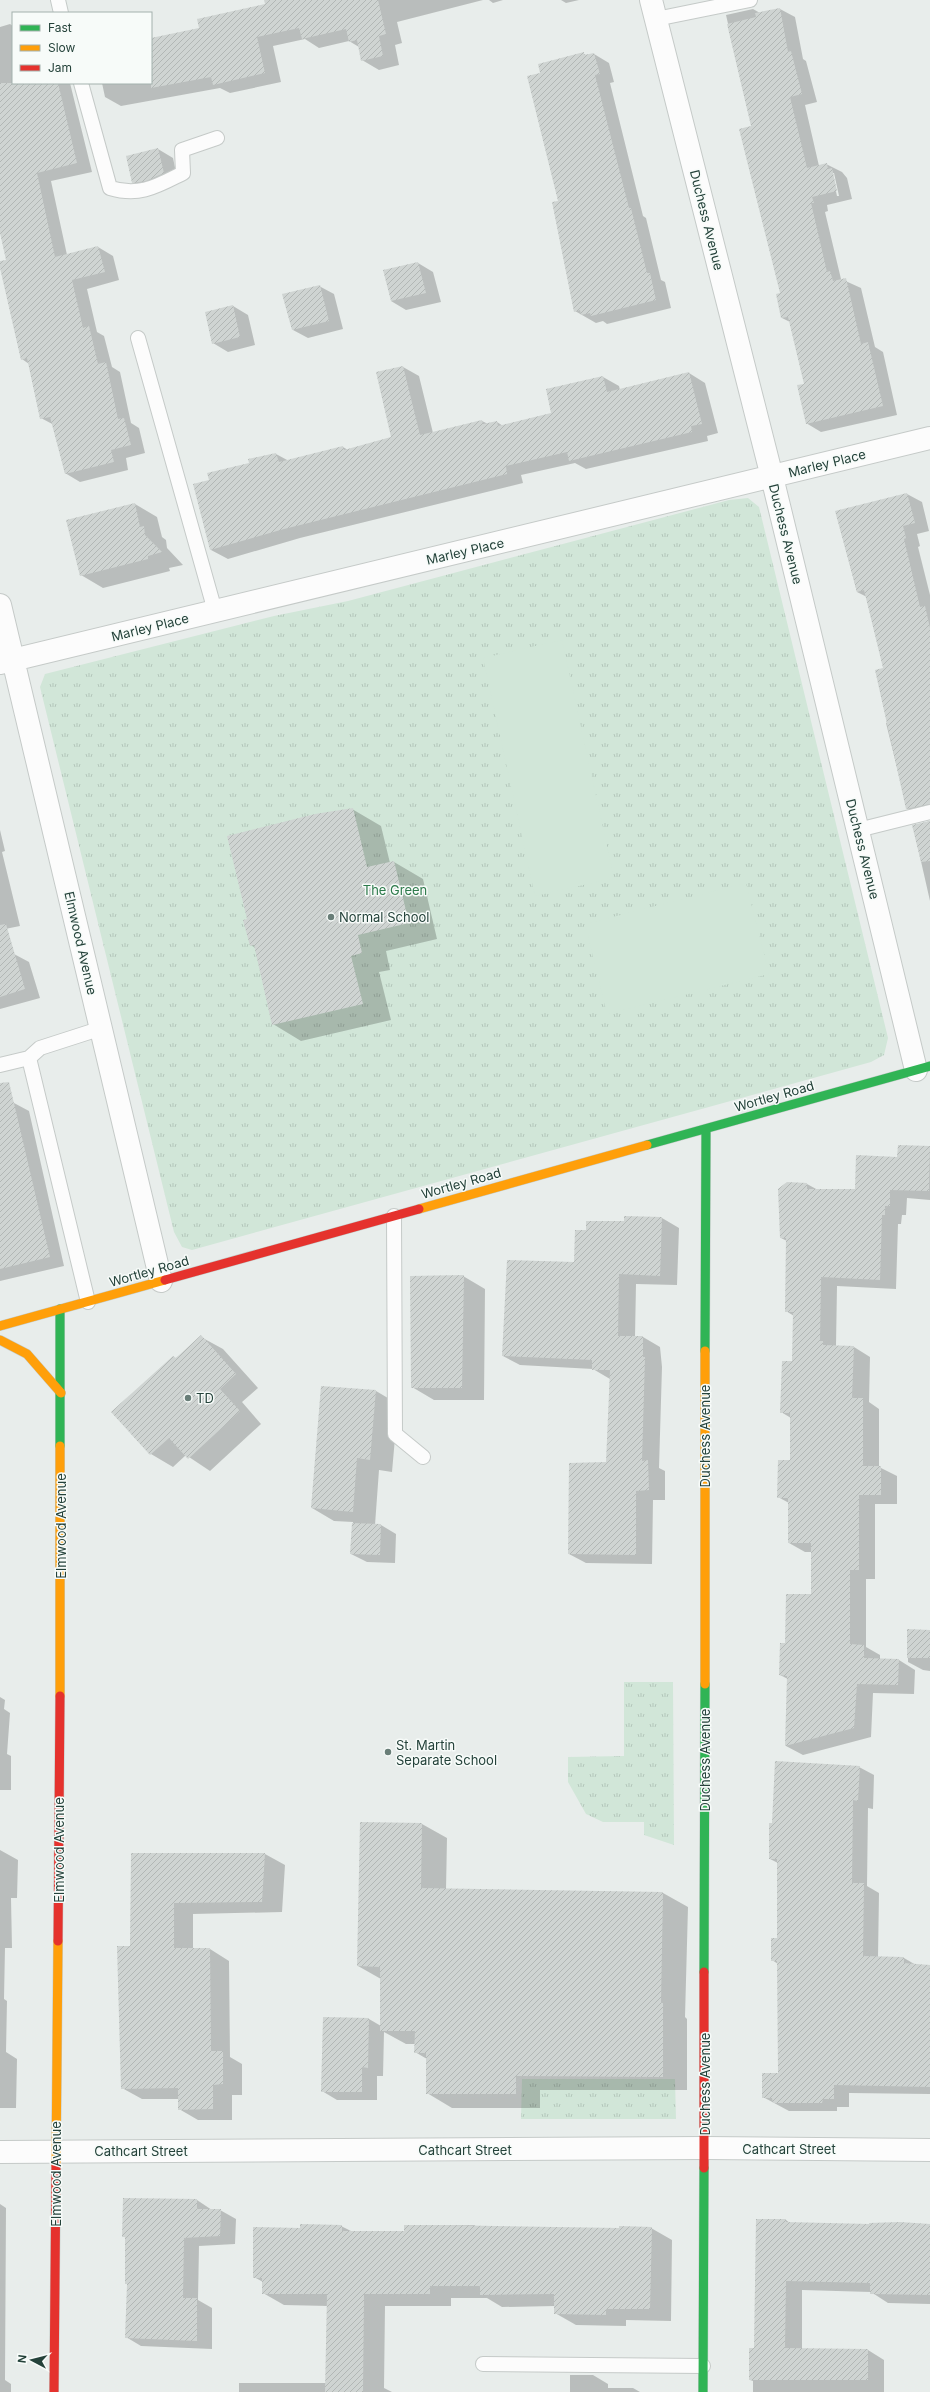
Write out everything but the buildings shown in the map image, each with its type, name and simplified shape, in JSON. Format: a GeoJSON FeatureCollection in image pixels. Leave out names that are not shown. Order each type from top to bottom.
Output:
{"type":"FeatureCollection","features":[{"type":"Feature","properties":{"kind":"street","name":"Duchess Avenue"},"geometry":{"type":"LineString","coordinates":[[654,10],[772,477],[858,830],[923,1068]]}},
{"type":"Feature","properties":{"kind":"street","name":"Marley Place"},"geometry":{"type":"LineString","coordinates":[[7,662],[930,438]]}},
{"type":"Feature","properties":{"kind":"street","name":"Elmwood Avenue"},"geometry":{"type":"LineString","coordinates":[[0,605],[7,662],[102,1028],[161,1281]]}},
{"type":"Feature","properties":{"kind":"street","name":"Wortley Road"},"geometry":{"type":"LineString","coordinates":[[0,1326],[923,1068]]}},
{"type":"Feature","properties":{"kind":"street","name":"Duchess Avenue"},"geometry":{"type":"LineString","coordinates":[[703,2392],[705,2148],[706,1129]]}},
{"type":"Feature","properties":{"kind":"street","name":"Elmwood Avenue"},"geometry":{"type":"LineString","coordinates":[[54,2392],[61,1592],[60,1309]]}},
{"type":"Feature","properties":{"kind":"street"},"geometry":{"type":"LineString","coordinates":[[0,1340],[8,1342],[33,1359],[61,1393]]}},
{"type":"Feature","properties":{"kind":"street","name":"Cathcart Street"},"geometry":{"type":"LineString","coordinates":[[0,2152],[705,2148],[930,2150]]}},
{"type":"Feature","properties":{"kind":"lane"},"geometry":{"type":"LineString","coordinates":[[58,0],[61,12]]}},
{"type":"Feature","properties":{"kind":"lane"},"geometry":{"type":"LineString","coordinates":[[654,10],[750,0]]}},
{"type":"Feature","properties":{"kind":"lane"},"geometry":{"type":"LineString","coordinates":[[81,84],[110,188],[126,193],[149,189],[183,173],[182,150],[217,138]]}},
{"type":"Feature","properties":{"kind":"lane"},"geometry":{"type":"LineString","coordinates":[[138,338],[215,611]]}},
{"type":"Feature","properties":{"kind":"lane"},"geometry":{"type":"LineString","coordinates":[[858,830],[930,812]]}},
{"type":"Feature","properties":{"kind":"lane"},"geometry":{"type":"LineString","coordinates":[[0,1065],[29,1058],[40,1048],[102,1028]]}},
{"type":"Feature","properties":{"kind":"lane"},"geometry":{"type":"LineString","coordinates":[[29,1058],[88,1302]]}},
{"type":"Feature","properties":{"kind":"lane"},"geometry":{"type":"LineString","coordinates":[[394,1216],[395,1434],[423,1457]]}},
{"type":"Feature","properties":{"kind":"lane"},"geometry":{"type":"LineString","coordinates":[[483,2364],[703,2366]]}},
{"type":"Feature","properties":{"kind":"green space","name":"The Green"},"geometry":{"type":"Polygon","coordinates":[[[748,498],[759,507],[888,1038],[884,1055],[871,1062],[192,1250],[182,1247],[174,1232],[40,687],[45,674],[274,616],[348,601],[729,500],[748,498]]]}},
{"type":"Feature","properties":{"kind":"green space"},"geometry":{"type":"Polygon","coordinates":[[[562,640],[614,878],[535,896],[483,658],[562,640]]]}},
{"type":"Feature","properties":{"kind":"green space"},"geometry":{"type":"Polygon","coordinates":[[[746,883],[769,974],[607,1014],[585,924],[746,883]]]}},
{"type":"Feature","properties":{"kind":"green space"},"geometry":{"type":"Polygon","coordinates":[[[624,1682],[673,1682],[674,1845],[644,1835],[644,1822],[603,1822],[586,1814],[568,1782],[568,1757],[624,1756],[624,1682]]]}},
{"type":"Feature","properties":{"kind":"green space"},"geometry":{"type":"Polygon","coordinates":[[[522,2079],[675,2079],[676,2119],[521,2119],[522,2079]]]}},
{"type":"Feature","properties":{"kind":"traffic: fast"},"geometry":{"type":"LineString","coordinates":[[647,1145],[930,1066]]}},
{"type":"Feature","properties":{"kind":"traffic: fast"},"geometry":{"type":"LineString","coordinates":[[705,1351],[706,1129]]}},
{"type":"Feature","properties":{"kind":"traffic: fast"},"geometry":{"type":"LineString","coordinates":[[60,1309],[60,1446]]}},
{"type":"Feature","properties":{"kind":"traffic: fast"},"geometry":{"type":"LineString","coordinates":[[704,1972],[705,1684]]}},
{"type":"Feature","properties":{"kind":"traffic: fast"},"geometry":{"type":"LineString","coordinates":[[703,2392],[704,2168]]}},
{"type":"Feature","properties":{"kind":"traffic: slow"},"geometry":{"type":"LineString","coordinates":[[419,1209],[647,1145]]}},
{"type":"Feature","properties":{"kind":"traffic: slow"},"geometry":{"type":"LineString","coordinates":[[0,1326],[165,1280]]}},
{"type":"Feature","properties":{"kind":"traffic: slow"},"geometry":{"type":"LineString","coordinates":[[0,1340],[27,1354],[61,1393]]}},
{"type":"Feature","properties":{"kind":"traffic: slow"},"geometry":{"type":"LineString","coordinates":[[705,1351],[705,1684]]}},
{"type":"Feature","properties":{"kind":"traffic: slow"},"geometry":{"type":"LineString","coordinates":[[60,1446],[60,1696]]}},
{"type":"Feature","properties":{"kind":"traffic: slow"},"geometry":{"type":"LineString","coordinates":[[56,2165],[58,1941]]}},
{"type":"Feature","properties":{"kind":"traffic: jam"},"geometry":{"type":"LineString","coordinates":[[165,1280],[419,1209]]}},
{"type":"Feature","properties":{"kind":"traffic: jam"},"geometry":{"type":"LineString","coordinates":[[58,1941],[60,1696]]}},
{"type":"Feature","properties":{"kind":"traffic: jam"},"geometry":{"type":"LineString","coordinates":[[704,1972],[704,2168]]}},
{"type":"Feature","properties":{"kind":"traffic: jam"},"geometry":{"type":"LineString","coordinates":[[54,2392],[56,2165]]}},
{"type":"Feature","properties":{"kind":"place","name":"Normal School"},"geometry":{"type":"Point","coordinates":[331,917]}},
{"type":"Feature","properties":{"kind":"place","name":"TD"},"geometry":{"type":"Point","coordinates":[188,1398]}},
{"type":"Feature","properties":{"kind":"place","name":"St. Martin Separate School"},"geometry":{"type":"Point","coordinates":[388,1752]}}]}
